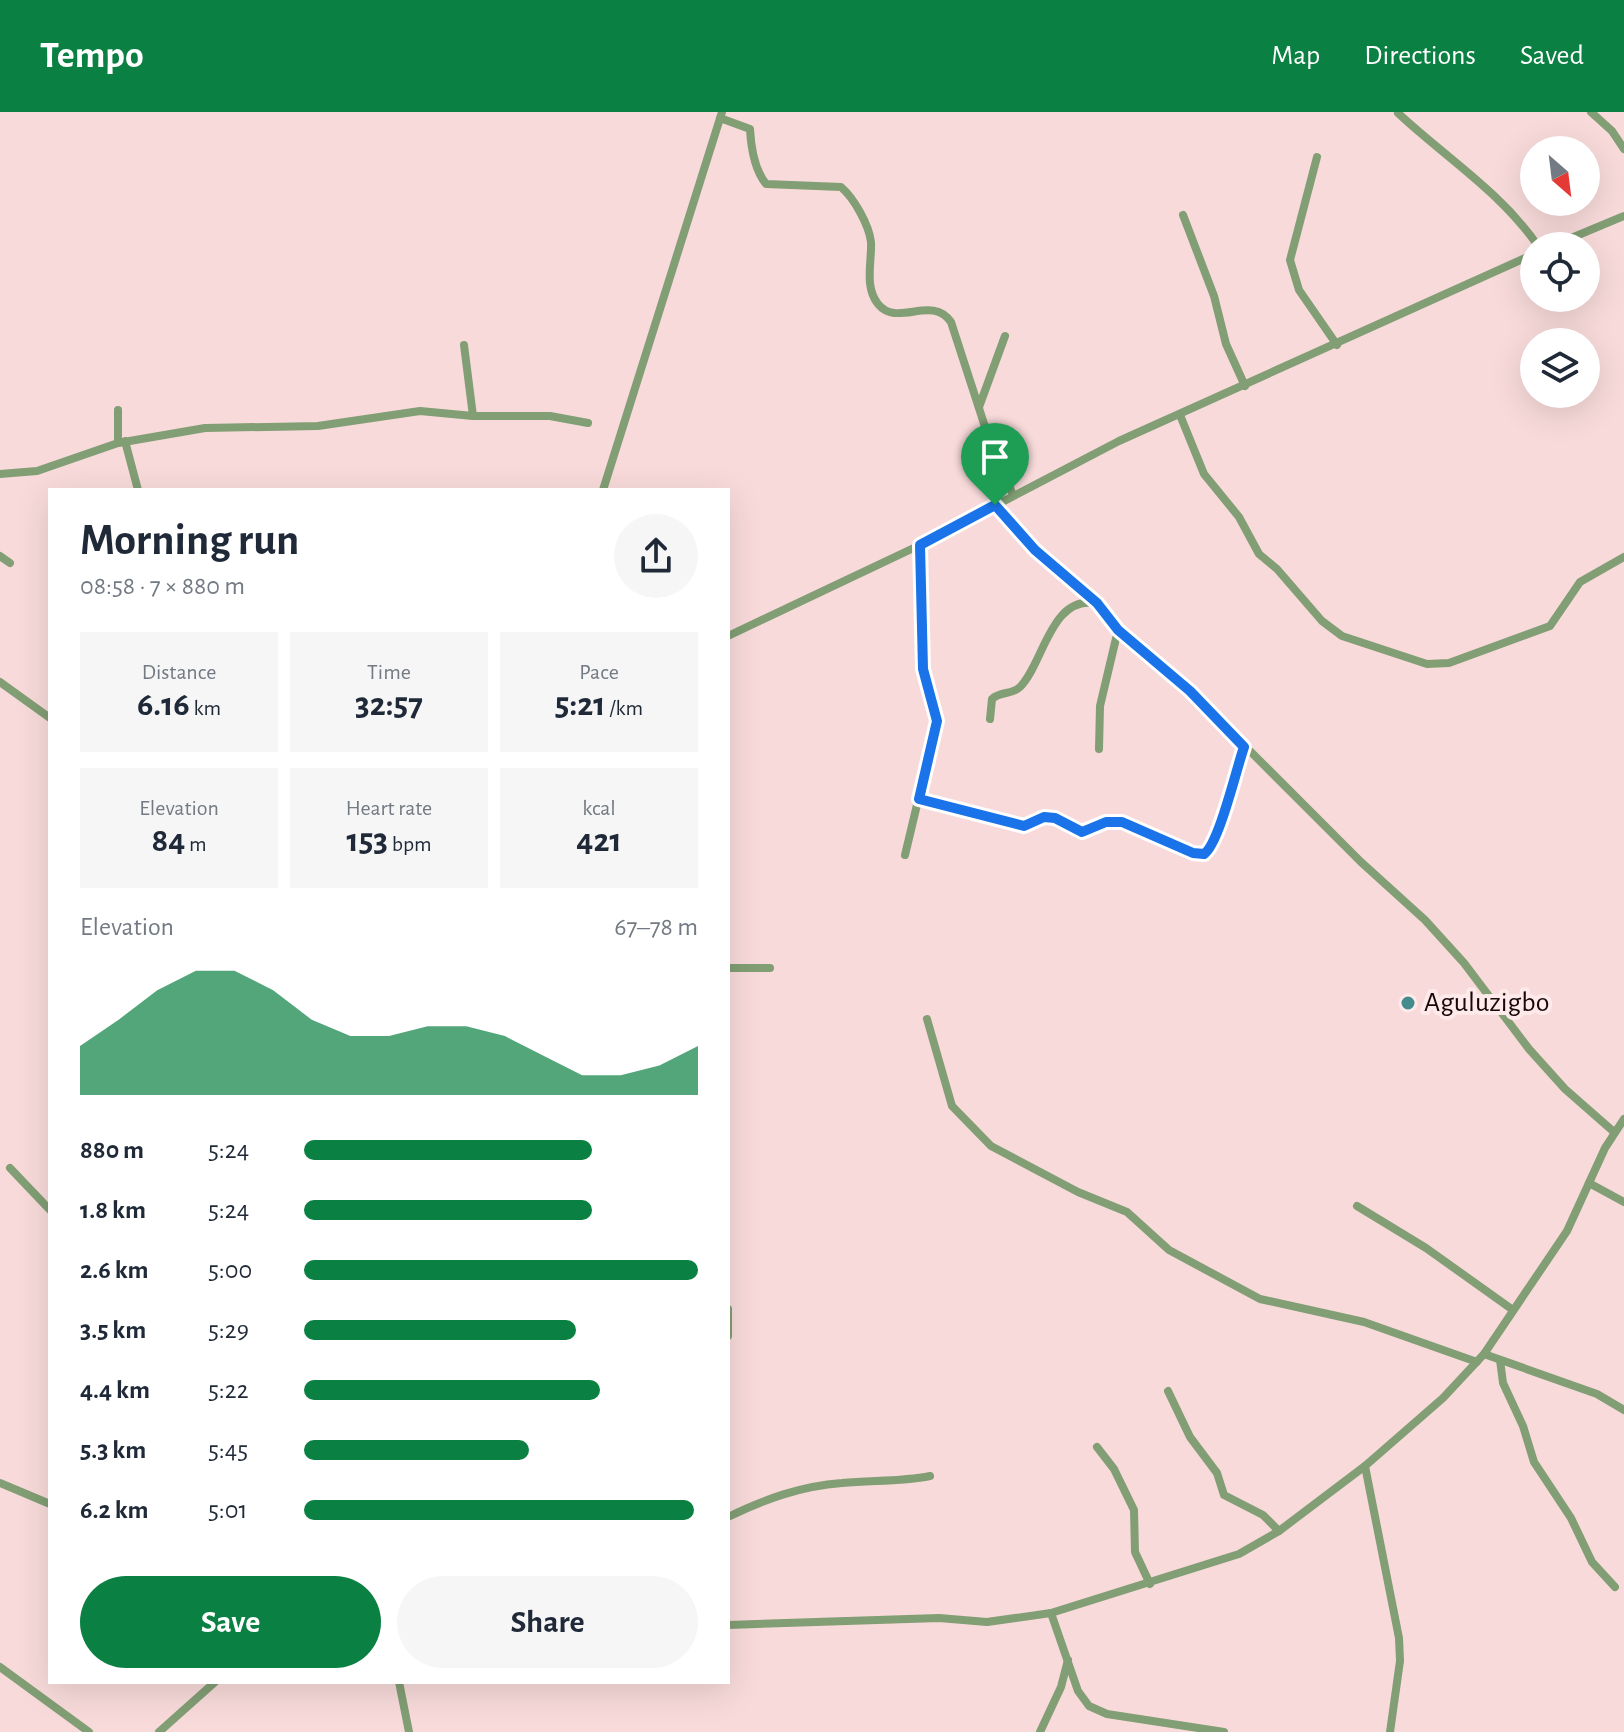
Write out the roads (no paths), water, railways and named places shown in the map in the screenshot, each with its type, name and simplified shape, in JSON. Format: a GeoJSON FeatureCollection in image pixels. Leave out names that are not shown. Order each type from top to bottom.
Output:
{"type":"FeatureCollection","features":[{"type":"Feature","properties":{"kind":"street"},"geometry":{"type":"LineString","coordinates":[[1591,112],[1612,131],[1624,149]]}},
{"type":"Feature","properties":{"kind":"street"},"geometry":{"type":"LineString","coordinates":[[1398,113],[1438,150],[1481,183],[1528,232]]}},
{"type":"Feature","properties":{"kind":"street"},"geometry":{"type":"LineString","coordinates":[[604,488],[721,115],[750,129],[751,146],[760,176],[766,184],[841,187],[849,194],[870,235],[871,290],[878,305],[892,313],[931,308],[944,312],[1013,495]]}},
{"type":"Feature","properties":{"kind":"street"},"geometry":{"type":"LineString","coordinates":[[1317,157],[1290,260],[1299,290],[1337,345]]}},
{"type":"Feature","properties":{"kind":"street"},"geometry":{"type":"LineString","coordinates":[[1183,215],[1214,296],[1226,344],[1245,386]]}},
{"type":"Feature","properties":{"kind":"street"},"geometry":{"type":"LineString","coordinates":[[1586,232],[1624,216]]}},
{"type":"Feature","properties":{"kind":"street"},"geometry":{"type":"LineString","coordinates":[[730,635],[920,545],[1119,441],[1520,260]]}},
{"type":"Feature","properties":{"kind":"street"},"geometry":{"type":"LineString","coordinates":[[979,407],[1005,336]]}},
{"type":"Feature","properties":{"kind":"street"},"geometry":{"type":"LineString","coordinates":[[464,345],[473,416]]}},
{"type":"Feature","properties":{"kind":"street"},"geometry":{"type":"LineString","coordinates":[[118,410],[122,442],[137,488]]}},
{"type":"Feature","properties":{"kind":"street"},"geometry":{"type":"LineString","coordinates":[[0,474],[37,471],[122,442],[205,428],[318,426],[420,411],[473,416],[550,416],[588,423]]}},
{"type":"Feature","properties":{"kind":"street"},"geometry":{"type":"LineString","coordinates":[[1180,415],[1204,474],[1239,517],[1259,554],[1277,569],[1322,621],[1342,636],[1427,664],[1449,663],[1550,626],[1580,582],[1624,557]]}},
{"type":"Feature","properties":{"kind":"street"},"geometry":{"type":"LineString","coordinates":[[995,505],[1035,550],[1093,601],[1118,630],[1178,681],[1425,920],[1505,1015],[1529,1049],[1565,1089],[1614,1132]]}},
{"type":"Feature","properties":{"kind":"street"},"geometry":{"type":"LineString","coordinates":[[905,855],[937,721],[923,669],[920,545]]}},
{"type":"Feature","properties":{"kind":"street"},"geometry":{"type":"LineString","coordinates":[[0,556],[10,563]]}},
{"type":"Feature","properties":{"kind":"street"},"geometry":{"type":"LineString","coordinates":[[990,719],[992,699],[1020,687],[1061,616],[1093,601]]}},
{"type":"Feature","properties":{"kind":"street"},"geometry":{"type":"LineString","coordinates":[[1099,749],[1100,706],[1118,630]]}},
{"type":"Feature","properties":{"kind":"street"},"geometry":{"type":"LineString","coordinates":[[0,682],[48,717]]}},
{"type":"Feature","properties":{"kind":"street"},"geometry":{"type":"LineString","coordinates":[[919,799],[1024,826],[1044,817],[1055,818],[1082,832],[1106,822],[1122,822],[1193,853],[1204,854],[1217,840],[1228,792],[1244,747]]}},
{"type":"Feature","properties":{"kind":"street"},"geometry":{"type":"LineString","coordinates":[[730,968],[770,968]]}},
{"type":"Feature","properties":{"kind":"street"},"geometry":{"type":"LineString","coordinates":[[927,1019],[952,1106],[991,1146],[1078,1192],[1127,1212],[1169,1250],[1260,1299],[1364,1322],[1477,1362]]}},
{"type":"Feature","properties":{"kind":"street"},"geometry":{"type":"LineString","coordinates":[[730,1625],[939,1618],[987,1622],[1051,1613],[1239,1554],[1279,1531],[1365,1466],[1443,1398],[1477,1362],[1567,1231],[1614,1132],[1624,1119]]}},
{"type":"Feature","properties":{"kind":"street"},"geometry":{"type":"LineString","coordinates":[[10,1168],[48,1208]]}},
{"type":"Feature","properties":{"kind":"street"},"geometry":{"type":"LineString","coordinates":[[1589,1183],[1624,1202]]}},
{"type":"Feature","properties":{"kind":"street"},"geometry":{"type":"LineString","coordinates":[[1357,1206],[1417,1242],[1493,1299],[1513,1310]]}},
{"type":"Feature","properties":{"kind":"street"},"geometry":{"type":"LineString","coordinates":[[1484,1354],[1597,1394],[1624,1410]]}},
{"type":"Feature","properties":{"kind":"street"},"geometry":{"type":"LineString","coordinates":[[1500,1360],[1503,1383],[1534,1462],[1571,1518],[1592,1562],[1615,1587]]}},
{"type":"Feature","properties":{"kind":"street"},"geometry":{"type":"LineString","coordinates":[[1168,1391],[1190,1437],[1217,1473],[1224,1495],[1263,1515],[1279,1531]]}},
{"type":"Feature","properties":{"kind":"street"},"geometry":{"type":"LineString","coordinates":[[1097,1447],[1114,1469],[1134,1510],[1135,1552],[1150,1584]]}},
{"type":"Feature","properties":{"kind":"street"},"geometry":{"type":"LineString","coordinates":[[1365,1466],[1399,1638],[1400,1661],[1390,1732]]}},
{"type":"Feature","properties":{"kind":"street"},"geometry":{"type":"LineString","coordinates":[[730,1516],[761,1501],[800,1489],[841,1483],[896,1483],[930,1476]]}},
{"type":"Feature","properties":{"kind":"street"},"geometry":{"type":"LineString","coordinates":[[0,1483],[48,1503]]}},
{"type":"Feature","properties":{"kind":"street"},"geometry":{"type":"LineString","coordinates":[[1051,1613],[1078,1691],[1089,1706],[1107,1714],[1224,1732]]}},
{"type":"Feature","properties":{"kind":"street"},"geometry":{"type":"LineString","coordinates":[[1040,1732],[1061,1687],[1068,1659]]}},
{"type":"Feature","properties":{"kind":"street"},"geometry":{"type":"LineString","coordinates":[[0,1667],[89,1732]]}},
{"type":"Feature","properties":{"kind":"street"},"geometry":{"type":"LineString","coordinates":[[159,1732],[213,1684]]}},
{"type":"Feature","properties":{"kind":"street"},"geometry":{"type":"LineString","coordinates":[[399,1684],[409,1732]]}},
{"type":"Feature","properties":{"kind":"place","name":"Aguluzigbo"},"geometry":{"type":"Point","coordinates":[1408,1003]}}]}
